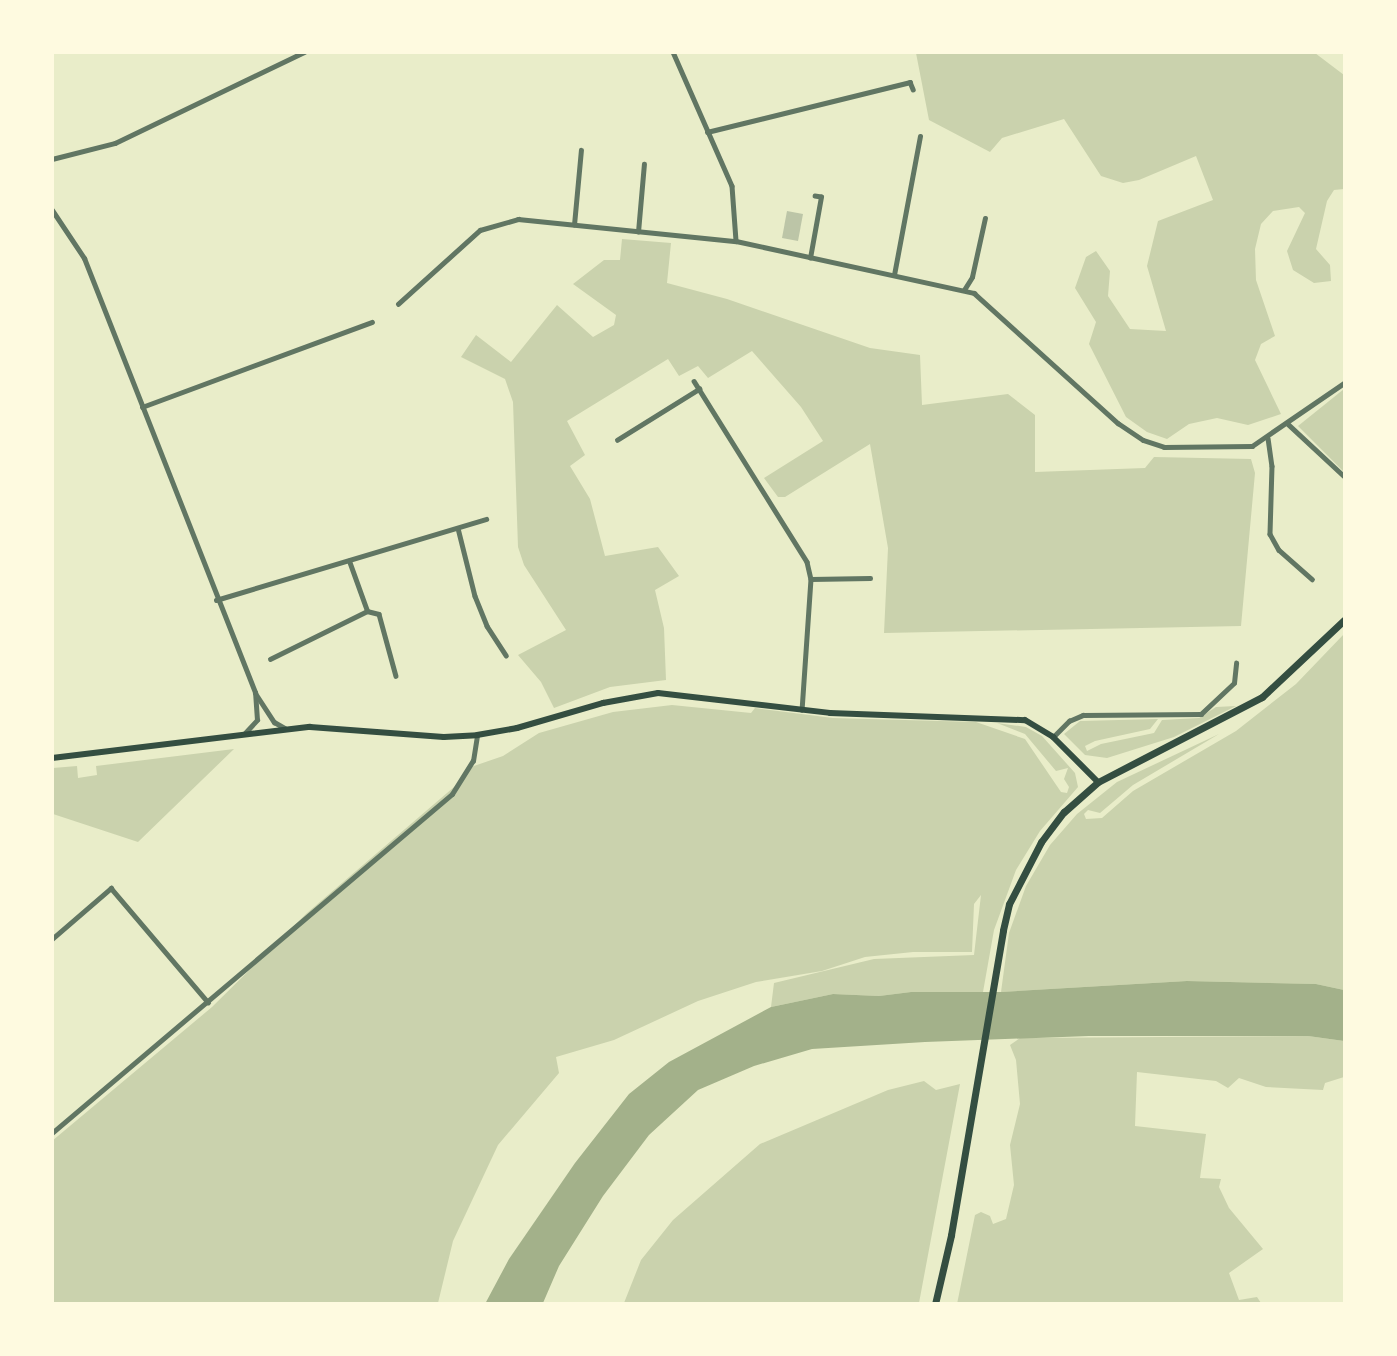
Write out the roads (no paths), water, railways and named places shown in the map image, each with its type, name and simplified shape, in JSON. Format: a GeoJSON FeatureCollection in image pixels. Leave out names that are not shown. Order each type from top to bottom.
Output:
{"type":"FeatureCollection","features":[{"type":"Feature","properties":{"kind":"main road"},"geometry":{"type":"LineString","coordinates":[[935,1304],[975,1095],[1003,930],[1013,896],[1041,842],[1064,812],[1098,782],[1262,697],[1344,620]]}},
{"type":"Feature","properties":{"kind":"main road"},"geometry":{"type":"LineString","coordinates":[[52,758],[286,729],[334,726],[444,737],[477,735],[517,728],[603,703],[658,693],[802,710],[1025,720],[1053,737],[1098,782]]}},
{"type":"Feature","properties":{"kind":"street"},"geometry":{"type":"LineString","coordinates":[[52,159],[115,143],[304,52]]}},
{"type":"Feature","properties":{"kind":"street"},"geometry":{"type":"LineString","coordinates":[[673,52],[732,186],[736,241]]}},
{"type":"Feature","properties":{"kind":"street"},"geometry":{"type":"LineString","coordinates":[[707,132],[910,82],[913,89]]}},
{"type":"Feature","properties":{"kind":"street"},"geometry":{"type":"LineString","coordinates":[[894,275],[920,136]]}},
{"type":"Feature","properties":{"kind":"street"},"geometry":{"type":"LineString","coordinates":[[574,225],[581,150]]}},
{"type":"Feature","properties":{"kind":"street"},"geometry":{"type":"LineString","coordinates":[[638,232],[644,164]]}},
{"type":"Feature","properties":{"kind":"street"},"geometry":{"type":"LineString","coordinates":[[810,258],[821,197],[815,196]]}},
{"type":"Feature","properties":{"kind":"street"},"geometry":{"type":"LineString","coordinates":[[52,210],[84,258],[216,600],[255,693],[274,722],[286,729]]}},
{"type":"Feature","properties":{"kind":"street"},"geometry":{"type":"LineString","coordinates":[[963,290],[972,277],[985,218]]}},
{"type":"Feature","properties":{"kind":"street"},"geometry":{"type":"LineString","coordinates":[[398,304],[490,224],[518,219],[736,241],[974,293],[1118,423],[1143,440],[1175,449],[1226,450],[1252,447],[1344,383]]}},
{"type":"Feature","properties":{"kind":"street"},"geometry":{"type":"LineString","coordinates":[[142,406],[372,322]]}},
{"type":"Feature","properties":{"kind":"street"},"geometry":{"type":"LineString","coordinates":[[694,381],[802,551],[811,579],[802,710]]}},
{"type":"Feature","properties":{"kind":"street"},"geometry":{"type":"LineString","coordinates":[[617,440],[699,389]]}},
{"type":"Feature","properties":{"kind":"street"},"geometry":{"type":"LineString","coordinates":[[1288,424],[1344,476]]}},
{"type":"Feature","properties":{"kind":"street"},"geometry":{"type":"LineString","coordinates":[[1268,438],[1272,476],[1270,534],[1279,550],[1312,579]]}},
{"type":"Feature","properties":{"kind":"street"},"geometry":{"type":"LineString","coordinates":[[216,600],[486,519]]}},
{"type":"Feature","properties":{"kind":"street"},"geometry":{"type":"LineString","coordinates":[[458,528],[475,596],[488,627],[506,655]]}},
{"type":"Feature","properties":{"kind":"street"},"geometry":{"type":"LineString","coordinates":[[349,561],[367,611]]}},
{"type":"Feature","properties":{"kind":"street"},"geometry":{"type":"LineString","coordinates":[[811,579],[870,578]]}},
{"type":"Feature","properties":{"kind":"street"},"geometry":{"type":"LineString","coordinates":[[270,659],[367,611],[379,614],[396,675]]}},
{"type":"Feature","properties":{"kind":"street"},"geometry":{"type":"LineString","coordinates":[[1053,737],[1069,721],[1083,715],[1201,714],[1234,683],[1236,663]]}},
{"type":"Feature","properties":{"kind":"street"},"geometry":{"type":"LineString","coordinates":[[244,734],[257,720],[255,693]]}},
{"type":"Feature","properties":{"kind":"street"},"geometry":{"type":"LineString","coordinates":[[52,1133],[452,794],[473,762],[477,735]]}},
{"type":"Feature","properties":{"kind":"street"},"geometry":{"type":"LineString","coordinates":[[52,939],[111,888],[208,1002]]}}]}
